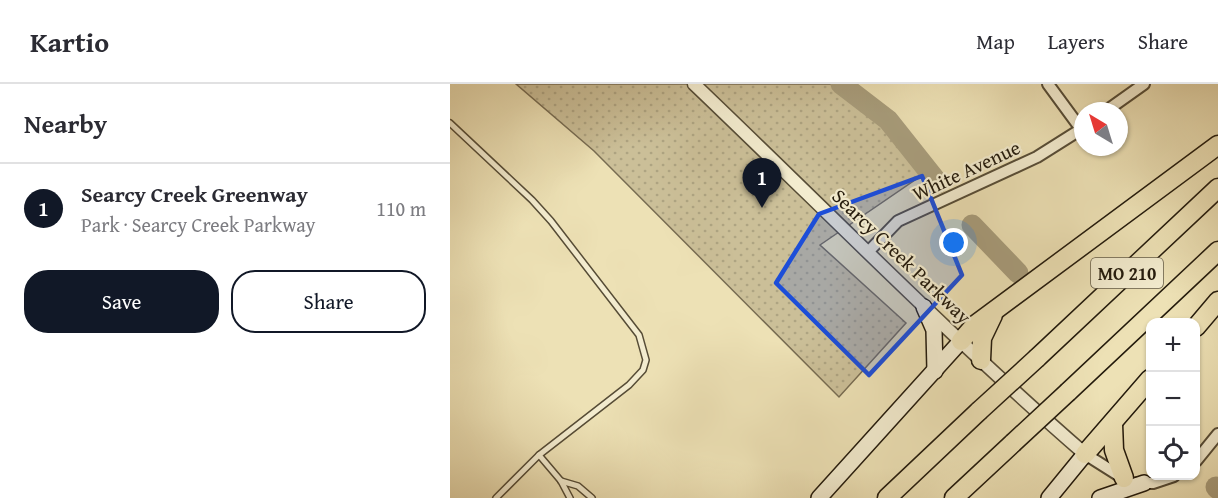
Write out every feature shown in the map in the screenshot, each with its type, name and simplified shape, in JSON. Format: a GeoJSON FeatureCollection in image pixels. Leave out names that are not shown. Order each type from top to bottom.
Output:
{"type":"FeatureCollection","features":[{"type":"Feature","properties":{"kind":"highway"},"geometry":{"type":"LineString","coordinates":[[961,341],[975,325],[993,314],[1218,145]]}},
{"type":"Feature","properties":{"kind":"highway","name":"MO 210"},"geometry":{"type":"LineString","coordinates":[[887,498],[1218,188]]}},
{"type":"Feature","properties":{"kind":"highway","name":"MO 210"},"geometry":{"type":"LineString","coordinates":[[954,498],[1218,251]]}},
{"type":"Feature","properties":{"kind":"highway"},"geometry":{"type":"LineString","coordinates":[[1200,322],[1218,302]]}},
{"type":"Feature","properties":{"kind":"highway"},"geometry":{"type":"LineString","coordinates":[[981,360],[982,338],[993,314]]}},
{"type":"Feature","properties":{"kind":"highway"},"geometry":{"type":"LineString","coordinates":[[1085,454],[1146,384]]}},
{"type":"Feature","properties":{"kind":"highway"},"geometry":{"type":"LineString","coordinates":[[1113,424],[1114,450],[1124,478]]}},
{"type":"Feature","properties":{"kind":"main road"},"geometry":{"type":"LineString","coordinates":[[924,307],[934,330],[934,371]]}},
{"type":"Feature","properties":{"kind":"main road"},"geometry":{"type":"LineString","coordinates":[[819,498],[961,341]]}},
{"type":"Feature","properties":{"kind":"main road"},"geometry":{"type":"LineString","coordinates":[[1050,498],[1085,454]]}},
{"type":"Feature","properties":{"kind":"main road"},"geometry":{"type":"LineString","coordinates":[[1100,498],[1144,483]]}},
{"type":"Feature","properties":{"kind":"street","name":"Searcy Creek Parkway"},"geometry":{"type":"LineString","coordinates":[[694,84],[924,307],[1085,454]]}},
{"type":"Feature","properties":{"kind":"street"},"geometry":{"type":"LineString","coordinates":[[1048,84],[1074,118]]}},
{"type":"Feature","properties":{"kind":"street"},"geometry":{"type":"LineString","coordinates":[[1119,102],[1144,84]]}},
{"type":"Feature","properties":{"kind":"street","name":"White Avenue"},"geometry":{"type":"LineString","coordinates":[[868,251],[898,221],[1037,157],[1074,133]]}},
{"type":"Feature","properties":{"kind":"street"},"geometry":{"type":"LineString","coordinates":[[1200,456],[1218,434]]}},
{"type":"Feature","properties":{"kind":"street"},"geometry":{"type":"LineString","coordinates":[[1085,454],[1124,478],[1144,483],[1166,480]]}},
{"type":"Feature","properties":{"kind":"lane"},"geometry":{"type":"LineString","coordinates":[[450,123],[532,200],[639,335],[646,360],[643,370],[629,385],[539,455],[496,498]]}},
{"type":"Feature","properties":{"kind":"lane"},"geometry":{"type":"LineString","coordinates":[[539,455],[561,481],[570,498]]}},
{"type":"Feature","properties":{"kind":"lane"},"geometry":{"type":"LineString","coordinates":[[561,481],[578,486],[592,498]]}},
{"type":"Feature","properties":{"kind":"highlighted area"},"geometry":{"type":"Polygon","coordinates":[[[922,176],[962,275],[869,375],[776,283],[819,214],[922,176]]]}},
{"type":"Feature","properties":{"kind":"shaded area"},"geometry":{"type":"Polygon","coordinates":[[[516,84],[841,84],[888,120],[928,171],[820,245],[906,323],[839,397],[594,151],[516,84]]]}},
{"type":"Feature","properties":{"kind":"waterway"},"geometry":{"type":"LineString","coordinates":[[841,84],[888,120],[938,183]]}},
{"type":"Feature","properties":{"kind":"waterway"},"geometry":{"type":"LineString","coordinates":[[972,225],[1018,273]]}},
{"type":"Feature","properties":{"kind":"place","name":"Searcy Creek Greenway"},"geometry":{"type":"Point","coordinates":[762,208]}}]}
